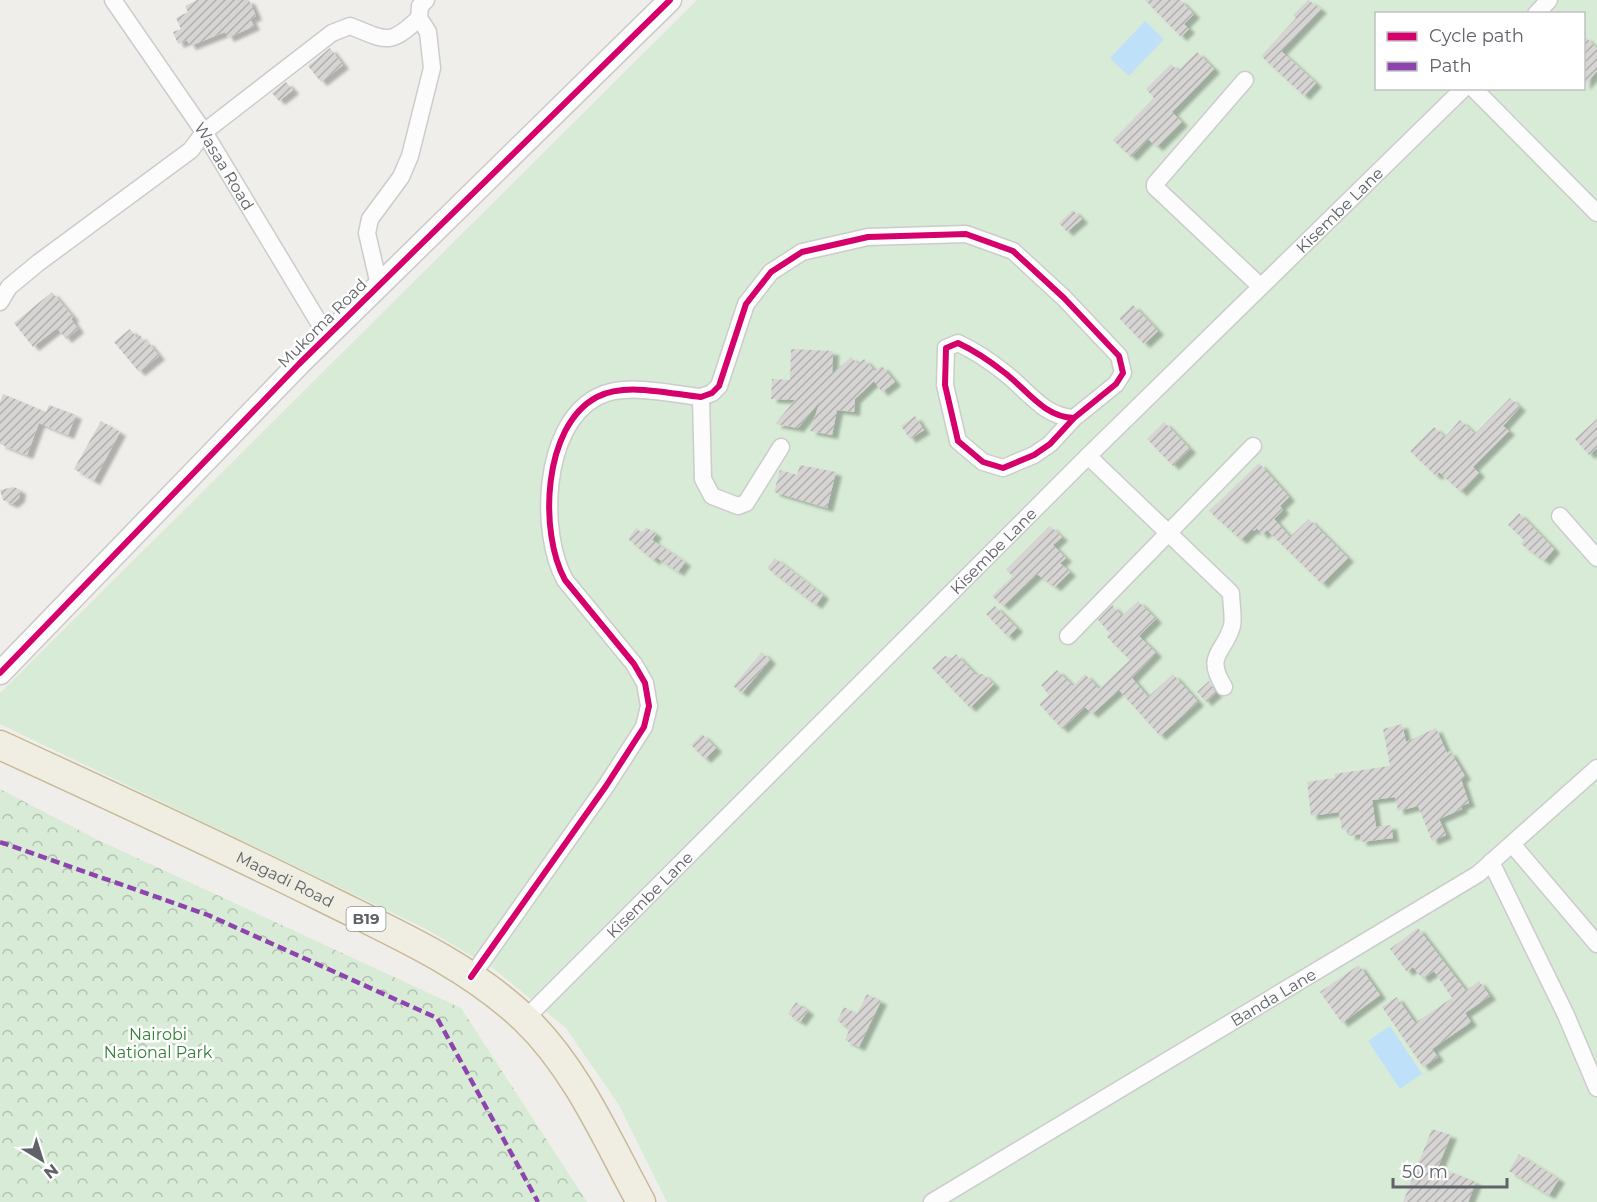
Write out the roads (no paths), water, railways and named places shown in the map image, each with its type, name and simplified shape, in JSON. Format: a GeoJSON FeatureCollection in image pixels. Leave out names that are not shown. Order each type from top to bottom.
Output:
{"type":"FeatureCollection","features":[{"type":"Feature","properties":{"kind":"highway","name":"Magadi Road"},"geometry":{"type":"LineString","coordinates":[[0,745],[194,834],[438,955],[471,977],[525,1019],[549,1046],[574,1080],[641,1202]]}},
{"type":"Feature","properties":{"kind":"street","name":"Wasaa Road"},"geometry":{"type":"LineString","coordinates":[[113,0],[204,132],[327,336]]}},
{"type":"Feature","properties":{"kind":"street"},"geometry":{"type":"LineString","coordinates":[[380,285],[367,233],[370,219],[401,177],[410,156],[432,68],[428,32],[419,18],[420,6],[426,0]]}},
{"type":"Feature","properties":{"kind":"street","name":"Mukoma Road"},"geometry":{"type":"LineString","coordinates":[[0,673],[327,336],[670,0]]}},
{"type":"Feature","properties":{"kind":"street"},"geometry":{"type":"LineString","coordinates":[[1538,12],[1549,0]]}},
{"type":"Feature","properties":{"kind":"street"},"geometry":{"type":"LineString","coordinates":[[0,302],[9,287],[23,275],[191,150],[204,132],[332,33],[351,26],[380,38],[392,39],[402,34],[419,18]]}},
{"type":"Feature","properties":{"kind":"street"},"geometry":{"type":"LineString","coordinates":[[1245,80],[1155,183],[1155,187],[1260,286]]}},
{"type":"Feature","properties":{"kind":"street","name":"Kisembe Lane"},"geometry":{"type":"LineString","coordinates":[[525,1019],[1088,456],[1462,90]]}},
{"type":"Feature","properties":{"kind":"street"},"geometry":{"type":"LineString","coordinates":[[1475,90],[1597,213]]}},
{"type":"Feature","properties":{"kind":"street"},"geometry":{"type":"LineString","coordinates":[[471,977],[606,786],[644,727],[649,706],[645,683],[634,664],[565,580],[558,568],[550,525],[552,466],[561,437],[582,408],[598,396],[621,391],[701,397],[712,393],[719,386],[746,304],[771,272],[802,252],[868,237],[966,234],[1013,251],[1064,298],[1119,356],[1124,373],[1116,384],[1074,418],[1050,444],[1034,455],[1003,468],[983,462],[958,441],[945,385],[946,348],[958,343],[974,351],[1006,374],[1042,406],[1061,417],[1074,418]]}},
{"type":"Feature","properties":{"kind":"street"},"geometry":{"type":"LineString","coordinates":[[701,397],[703,479],[712,496],[738,506],[746,503],[782,447]]}},
{"type":"Feature","properties":{"kind":"street"},"geometry":{"type":"LineString","coordinates":[[1068,636],[1253,446]]}},
{"type":"Feature","properties":{"kind":"street"},"geometry":{"type":"LineString","coordinates":[[1088,456],[1170,532],[1231,593],[1232,626],[1216,653],[1214,665],[1224,687]]}},
{"type":"Feature","properties":{"kind":"street"},"geometry":{"type":"LineString","coordinates":[[1560,516],[1597,558]]}},
{"type":"Feature","properties":{"kind":"street","name":"Banda Lane"},"geometry":{"type":"LineString","coordinates":[[932,1202],[1478,874],[1597,768]]}},
{"type":"Feature","properties":{"kind":"street"},"geometry":{"type":"LineString","coordinates":[[1512,844],[1597,944]]}},
{"type":"Feature","properties":{"kind":"street"},"geometry":{"type":"LineString","coordinates":[[1491,862],[1566,1015],[1597,1088]]}},
{"type":"Feature","properties":{"kind":"water"},"geometry":{"type":"Polygon","coordinates":[[[1145,21],[1164,39],[1129,76],[1110,58],[1145,21]]]}},
{"type":"Feature","properties":{"kind":"water"},"geometry":{"type":"Polygon","coordinates":[[[1390,1026],[1422,1074],[1400,1089],[1368,1041],[1390,1026]]]}},
{"type":"Feature","properties":{"kind":"park label","name":"Nairobi National Park"},"geometry":{"type":"Point","coordinates":[158,1043]}}]}
